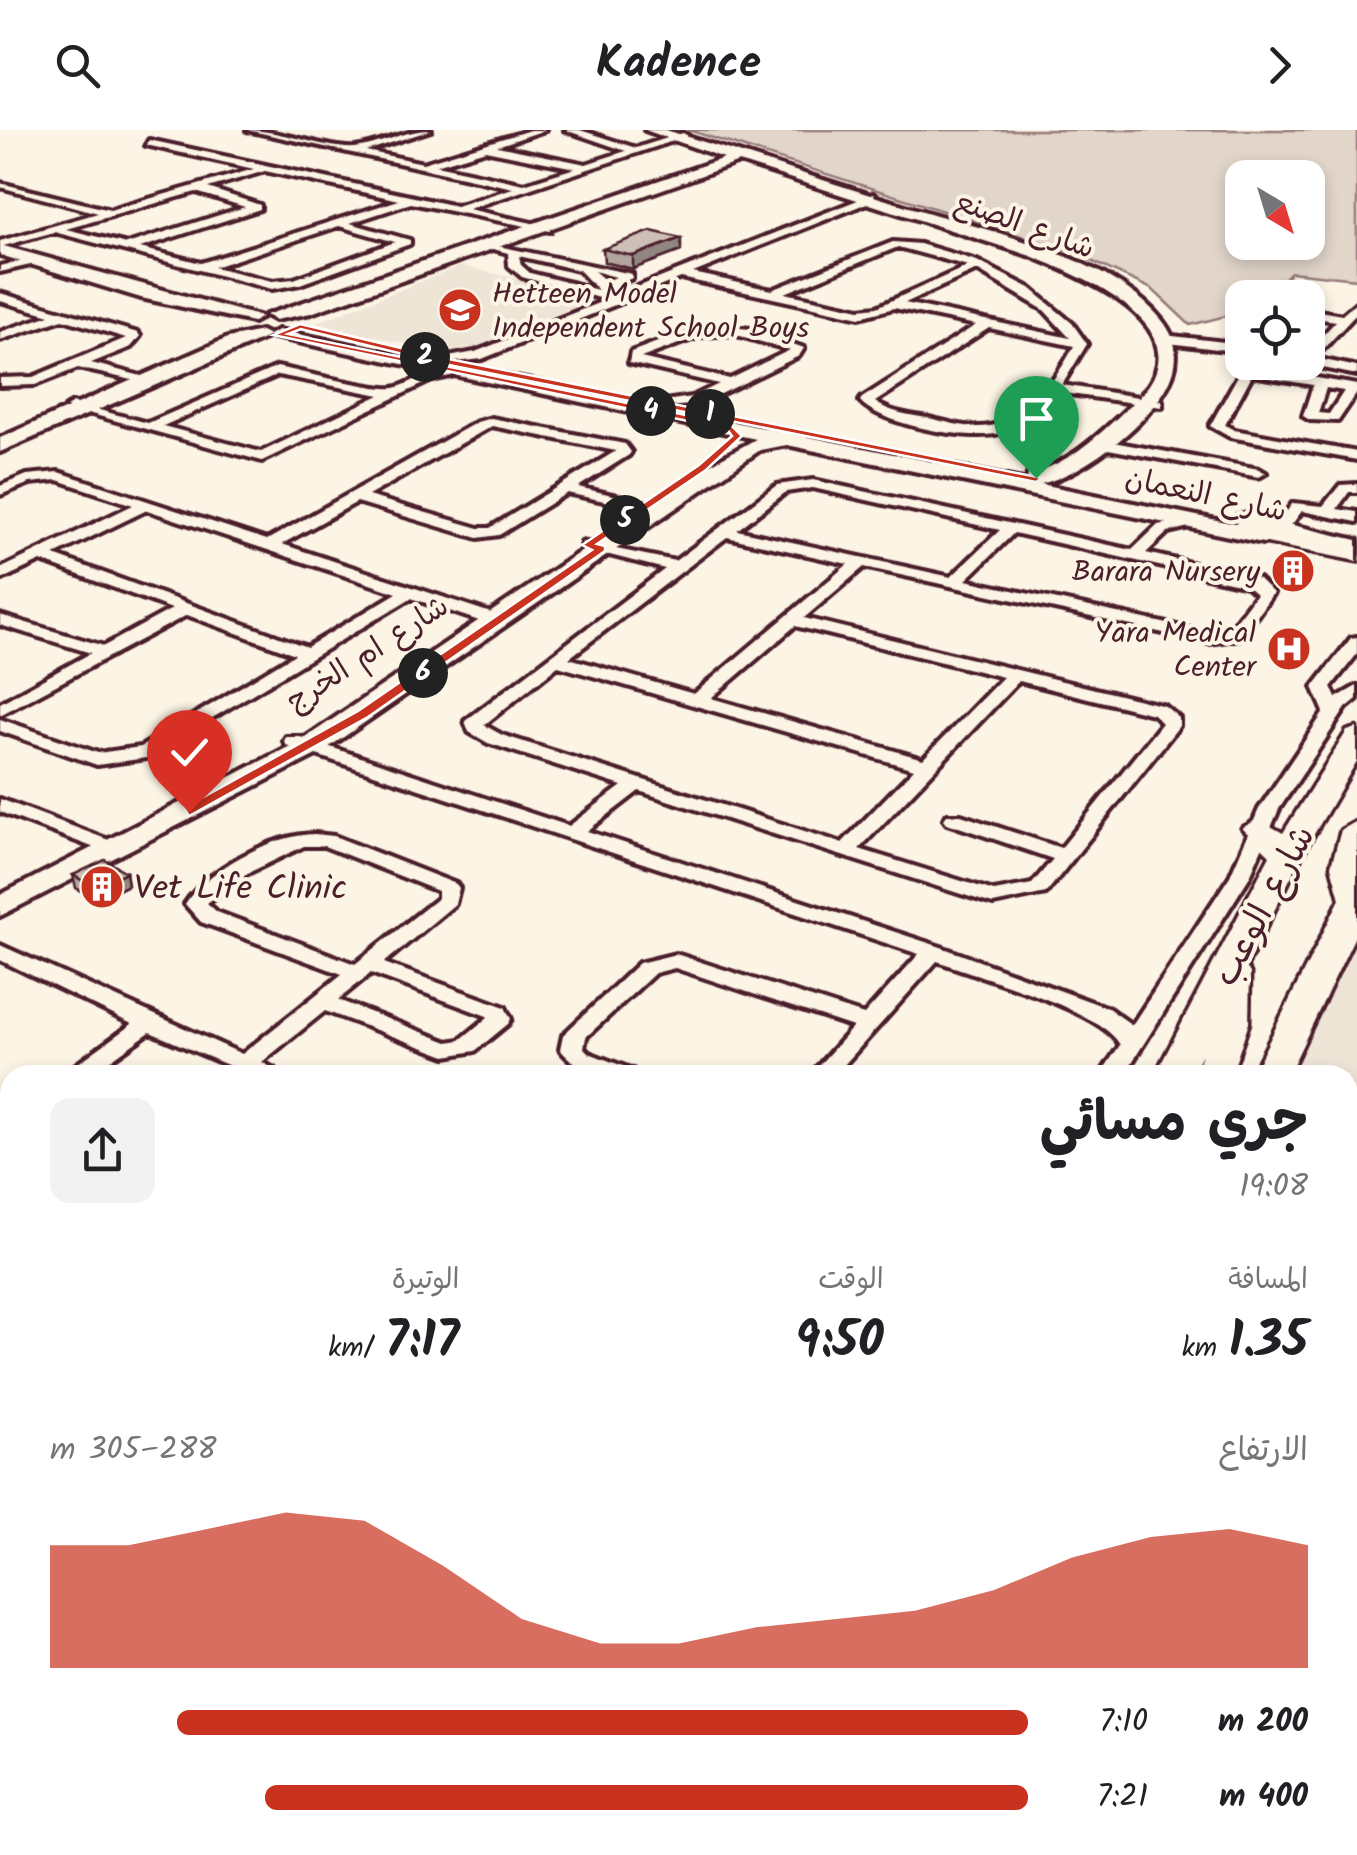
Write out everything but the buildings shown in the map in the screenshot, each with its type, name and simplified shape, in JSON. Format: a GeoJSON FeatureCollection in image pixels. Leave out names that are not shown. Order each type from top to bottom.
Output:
{"type":"FeatureCollection","features":[{"type":"Feature","properties":{"kind":"main road"},"geometry":{"type":"LineString","coordinates":[[1230,530],[1354,552]]}},
{"type":"Feature","properties":{"kind":"main road","name":"شارع الوعب"},"geometry":{"type":"LineString","coordinates":[[1177,1065],[1288,854],[1357,737]]}},
{"type":"Feature","properties":{"kind":"main road"},"geometry":{"type":"LineString","coordinates":[[1258,828],[1288,854]]}},
{"type":"Feature","properties":{"kind":"main road"},"geometry":{"type":"LineString","coordinates":[[1275,1065],[1357,899],[1347,866],[1357,830]]}},
{"type":"Feature","properties":{"kind":"main road"},"geometry":{"type":"LineString","coordinates":[[1217,1065],[1231,1023],[1232,962]]}},
{"type":"Feature","properties":{"kind":"street"},"geometry":{"type":"LineString","coordinates":[[252,130],[524,187]]}},
{"type":"Feature","properties":{"kind":"street"},"geometry":{"type":"LineString","coordinates":[[267,143],[314,130]]}},
{"type":"Feature","properties":{"kind":"street"},"geometry":{"type":"LineString","coordinates":[[355,151],[426,130]]}},
{"type":"Feature","properties":{"kind":"street"},"geometry":{"type":"LineString","coordinates":[[423,166],[540,130]]}},
{"type":"Feature","properties":{"kind":"street"},"geometry":{"type":"LineString","coordinates":[[570,130],[633,150]]}},
{"type":"Feature","properties":{"kind":"street","name":"شارع الصنع"},"geometry":{"type":"LineString","coordinates":[[652,130],[1094,270],[1127,288],[1161,316],[1170,338]]}},
{"type":"Feature","properties":{"kind":"street"},"geometry":{"type":"LineString","coordinates":[[457,210],[674,134]]}},
{"type":"Feature","properties":{"kind":"street"},"geometry":{"type":"LineString","coordinates":[[149,143],[542,228]]}},
{"type":"Feature","properties":{"kind":"street"},"geometry":{"type":"LineString","coordinates":[[486,147],[585,167]]}},
{"type":"Feature","properties":{"kind":"street"},"geometry":{"type":"LineString","coordinates":[[216,157],[250,148]]}},
{"type":"Feature","properties":{"kind":"street"},"geometry":{"type":"LineString","coordinates":[[78,364],[144,379],[267,326],[744,158]]}},
{"type":"Feature","properties":{"kind":"street"},"geometry":{"type":"LineString","coordinates":[[0,250],[54,229],[266,168]]}},
{"type":"Feature","properties":{"kind":"street"},"geometry":{"type":"LineString","coordinates":[[5,188],[111,212]]}},
{"type":"Feature","properties":{"kind":"street"},"geometry":{"type":"LineString","coordinates":[[128,248],[256,208],[195,188]]}},
{"type":"Feature","properties":{"kind":"street"},"geometry":{"type":"LineString","coordinates":[[505,249],[515,266],[526,274],[608,293],[679,274],[870,198]]}},
{"type":"Feature","properties":{"kind":"street","name":"شارع الصنع"},"geometry":{"type":"LineString","coordinates":[[870,198],[1046,261],[1126,296],[1170,338]]}},
{"type":"Feature","properties":{"kind":"street"},"geometry":{"type":"LineString","coordinates":[[201,267],[410,200]]}},
{"type":"Feature","properties":{"kind":"street"},"geometry":{"type":"LineString","coordinates":[[54,229],[265,284],[288,284],[406,242],[339,223]]}},
{"type":"Feature","properties":{"kind":"street"},"geometry":{"type":"LineString","coordinates":[[0,442],[144,379],[224,340],[236,328],[300,323],[505,249],[542,228]]}},
{"type":"Feature","properties":{"kind":"street"},"geometry":{"type":"LineString","coordinates":[[771,295],[896,244],[1023,286],[1071,325],[1081,344]]}},
{"type":"Feature","properties":{"kind":"street"},"geometry":{"type":"LineString","coordinates":[[482,363],[608,293],[628,276],[505,249]]}},
{"type":"Feature","properties":{"kind":"street","name":"شارع النعمان"},"geometry":{"type":"LineString","coordinates":[[0,250],[236,328]]}},
{"type":"Feature","properties":{"kind":"street"},"geometry":{"type":"LineString","coordinates":[[0,269],[28,262]]}},
{"type":"Feature","properties":{"kind":"street","name":"شارع النعمان"},"geometry":{"type":"LineString","coordinates":[[28,262],[431,367],[712,414],[792,439],[1230,530]]}},
{"type":"Feature","properties":{"kind":"street"},"geometry":{"type":"LineString","coordinates":[[575,264],[592,270],[608,293]]}},
{"type":"Feature","properties":{"kind":"street"},"geometry":{"type":"LineString","coordinates":[[679,274],[847,312],[893,304],[974,267]]}},
{"type":"Feature","properties":{"kind":"street"},"geometry":{"type":"LineString","coordinates":[[0,297],[134,336],[127,344],[23,384],[0,382]]}},
{"type":"Feature","properties":{"kind":"street"},"geometry":{"type":"LineString","coordinates":[[893,304],[1081,344]]}},
{"type":"Feature","properties":{"kind":"street"},"geometry":{"type":"LineString","coordinates":[[1325,340],[1357,306]]}},
{"type":"Feature","properties":{"kind":"street"},"geometry":{"type":"LineString","coordinates":[[0,336],[66,314]]}},
{"type":"Feature","properties":{"kind":"street"},"geometry":{"type":"LineString","coordinates":[[1325,315],[1344,319]]}},
{"type":"Feature","properties":{"kind":"street","name":"شارع النعمان"},"geometry":{"type":"LineString","coordinates":[[300,323],[431,367],[482,363],[662,405],[1281,529],[1354,552]]}},
{"type":"Feature","properties":{"kind":"street"},"geometry":{"type":"LineString","coordinates":[[987,324],[867,401],[888,415],[980,432],[1003,428],[1054,388],[1071,367],[1081,344]]}},
{"type":"Feature","properties":{"kind":"street"},"geometry":{"type":"LineString","coordinates":[[712,414],[731,383],[798,348],[706,328],[636,355],[634,360],[731,383]]}},
{"type":"Feature","properties":{"kind":"street"},"geometry":{"type":"LineString","coordinates":[[1099,492],[1087,481],[1151,402],[1165,371],[1170,338],[1225,346]]}},
{"type":"Feature","properties":{"kind":"street"},"geometry":{"type":"LineString","coordinates":[[1325,363],[1357,370]]}},
{"type":"Feature","properties":{"kind":"street"},"geometry":{"type":"LineString","coordinates":[[78,409],[262,457],[393,393],[431,367]]}},
{"type":"Feature","properties":{"kind":"street"},"geometry":{"type":"LineString","coordinates":[[1321,382],[1310,416],[1320,420],[1333,418],[1355,389],[1321,382],[1248,370],[1216,426],[1230,434],[1357,456]]}},
{"type":"Feature","properties":{"kind":"street"},"geometry":{"type":"LineString","coordinates":[[150,427],[277,371],[393,393]]}},
{"type":"Feature","properties":{"kind":"street"},"geometry":{"type":"LineString","coordinates":[[1054,388],[1151,402]]}},
{"type":"Feature","properties":{"kind":"street"},"geometry":{"type":"LineString","coordinates":[[1036,478],[1072,468],[1151,402]]}},
{"type":"Feature","properties":{"kind":"street","name":"شارع ام الخرج"},"geometry":{"type":"LineString","coordinates":[[653,507],[734,442],[737,436],[712,414]]}},
{"type":"Feature","properties":{"kind":"street"},"geometry":{"type":"LineString","coordinates":[[271,544],[356,496],[491,422],[620,447],[624,452],[505,528],[478,532],[356,496]]}},
{"type":"Feature","properties":{"kind":"street","name":"شارع ام الخرج"},"geometry":{"type":"LineString","coordinates":[[0,907],[302,743],[653,507],[754,446],[792,439]]}},
{"type":"Feature","properties":{"kind":"street"},"geometry":{"type":"LineString","coordinates":[[1113,446],[1259,474]]}},
{"type":"Feature","properties":{"kind":"street"},"geometry":{"type":"LineString","coordinates":[[0,491],[44,475],[271,544],[489,619]]}},
{"type":"Feature","properties":{"kind":"street"},"geometry":{"type":"LineString","coordinates":[[726,532],[1209,638],[1236,634],[1265,593],[1253,582],[801,484],[782,488],[474,721],[476,728],[495,739],[993,898],[1039,889],[1172,722],[1160,710],[791,620]]}},
{"type":"Feature","properties":{"kind":"street"},"geometry":{"type":"LineString","coordinates":[[1327,511],[1345,488],[1357,488]]}},
{"type":"Feature","properties":{"kind":"street"},"geometry":{"type":"LineString","coordinates":[[567,489],[653,507]]}},
{"type":"Feature","properties":{"kind":"street"},"geometry":{"type":"LineString","coordinates":[[0,574],[146,505]]}},
{"type":"Feature","properties":{"kind":"street"},"geometry":{"type":"LineString","coordinates":[[1281,529],[1294,508],[1357,517]]}},
{"type":"Feature","properties":{"kind":"street"},"geometry":{"type":"LineString","coordinates":[[1146,511],[1161,520],[1163,528]]}},
{"type":"Feature","properties":{"kind":"street"},"geometry":{"type":"LineString","coordinates":[[1135,556],[1163,528],[1197,521]]}},
{"type":"Feature","properties":{"kind":"street"},"geometry":{"type":"LineString","coordinates":[[955,582],[1010,529]]}},
{"type":"Feature","properties":{"kind":"street"},"geometry":{"type":"LineString","coordinates":[[595,547],[679,566]]}},
{"type":"Feature","properties":{"kind":"street"},"geometry":{"type":"LineString","coordinates":[[40,555],[310,654]]}},
{"type":"Feature","properties":{"kind":"street"},"geometry":{"type":"LineString","coordinates":[[698,700],[861,561]]}},
{"type":"Feature","properties":{"kind":"street"},"geometry":{"type":"LineString","coordinates":[[0,725],[98,759],[130,758],[410,592]]}},
{"type":"Feature","properties":{"kind":"street"},"geometry":{"type":"LineString","coordinates":[[0,710],[187,608]]}},
{"type":"Feature","properties":{"kind":"street"},"geometry":{"type":"LineString","coordinates":[[0,620],[105,652]]}},
{"type":"Feature","properties":{"kind":"street"},"geometry":{"type":"LineString","coordinates":[[1334,713],[1321,690],[1357,642]]}},
{"type":"Feature","properties":{"kind":"street"},"geometry":{"type":"LineString","coordinates":[[557,660],[929,766]]}},
{"type":"Feature","properties":{"kind":"street"},"geometry":{"type":"LineString","coordinates":[[846,851],[1015,675]]}},
{"type":"Feature","properties":{"kind":"street"},"geometry":{"type":"LineString","coordinates":[[1332,679],[1340,688],[1356,691]]}},
{"type":"Feature","properties":{"kind":"street"},"geometry":{"type":"LineString","coordinates":[[1118,1065],[1240,876],[1245,851],[1258,828],[1334,713],[1356,691]]}},
{"type":"Feature","properties":{"kind":"street"},"geometry":{"type":"LineString","coordinates":[[302,743],[933,952],[1100,1013],[1118,1024],[1132,1044]]}},
{"type":"Feature","properties":{"kind":"street"},"geometry":{"type":"LineString","coordinates":[[571,834],[636,784]]}},
{"type":"Feature","properties":{"kind":"street"},"geometry":{"type":"LineString","coordinates":[[0,805],[108,846]]}},
{"type":"Feature","properties":{"kind":"street"},"geometry":{"type":"LineString","coordinates":[[954,820],[1065,856]]}},
{"type":"Feature","properties":{"kind":"street"},"geometry":{"type":"LineString","coordinates":[[246,1063],[323,1002],[365,969],[448,900],[449,888],[328,840],[292,843],[198,896],[199,910],[209,917],[365,969],[496,1012],[500,1019],[467,1046],[446,1049],[323,1002]]}},
{"type":"Feature","properties":{"kind":"street","name":"شارع ام الخرج"},"geometry":{"type":"LineString","coordinates":[[0,892],[108,846]]}},
{"type":"Feature","properties":{"kind":"street"},"geometry":{"type":"LineString","coordinates":[[0,952],[148,1023],[250,1065]]}},
{"type":"Feature","properties":{"kind":"street"},"geometry":{"type":"LineString","coordinates":[[831,1065],[933,952]]}},
{"type":"Feature","properties":{"kind":"street"},"geometry":{"type":"LineString","coordinates":[[600,1065],[572,1050],[574,1035],[647,968],[658,963],[676,961],[868,1024]]}},
{"type":"Feature","properties":{"kind":"street"},"geometry":{"type":"LineString","coordinates":[[1100,1013],[1151,1014]]}},
{"type":"Feature","properties":{"kind":"street"},"geometry":{"type":"LineString","coordinates":[[88,1065],[148,1023]]}},
{"type":"Feature","properties":{"kind":"shaded area"},"geometry":{"type":"Polygon","coordinates":[[[688,130],[1357,130],[1357,279],[1291,272],[1283,280],[1225,280],[1225,316],[1190,325],[1152,289],[1072,252],[688,130]]]}},
{"type":"Feature","properties":{"kind":"shaded area","name":"Hetteen Model Independent School Boys"},"geometry":{"type":"Polygon","coordinates":[[[461,266],[604,299],[458,356],[315,323],[461,266]]]}},
{"type":"Feature","properties":{"kind":"shaded area"},"geometry":{"type":"Polygon","coordinates":[[[1357,943],[1357,1065],[1285,1065],[1357,943]]]}},
{"type":"Feature","properties":{"kind":"place","name":"Hetteen Model Independent School Boys"},"geometry":{"type":"Point","coordinates":[460,310]}},
{"type":"Feature","properties":{"kind":"place","name":"Barara Nursery"},"geometry":{"type":"Point","coordinates":[1293,571]}},
{"type":"Feature","properties":{"kind":"place","name":"Yara Medical Center"},"geometry":{"type":"Point","coordinates":[1289,649]}},
{"type":"Feature","properties":{"kind":"place","name":"Vet Life Clinic"},"geometry":{"type":"Point","coordinates":[102,887]}},
{"type":"Feature","properties":{"kind":"route"},"geometry":{"type":"LineString","coordinates":[[189,812],[263,774],[363,714],[601,548],[588,545],[702,468],[737,436],[730,427],[278,335],[300,326],[315,333],[439,360],[1036,478]]}}]}
